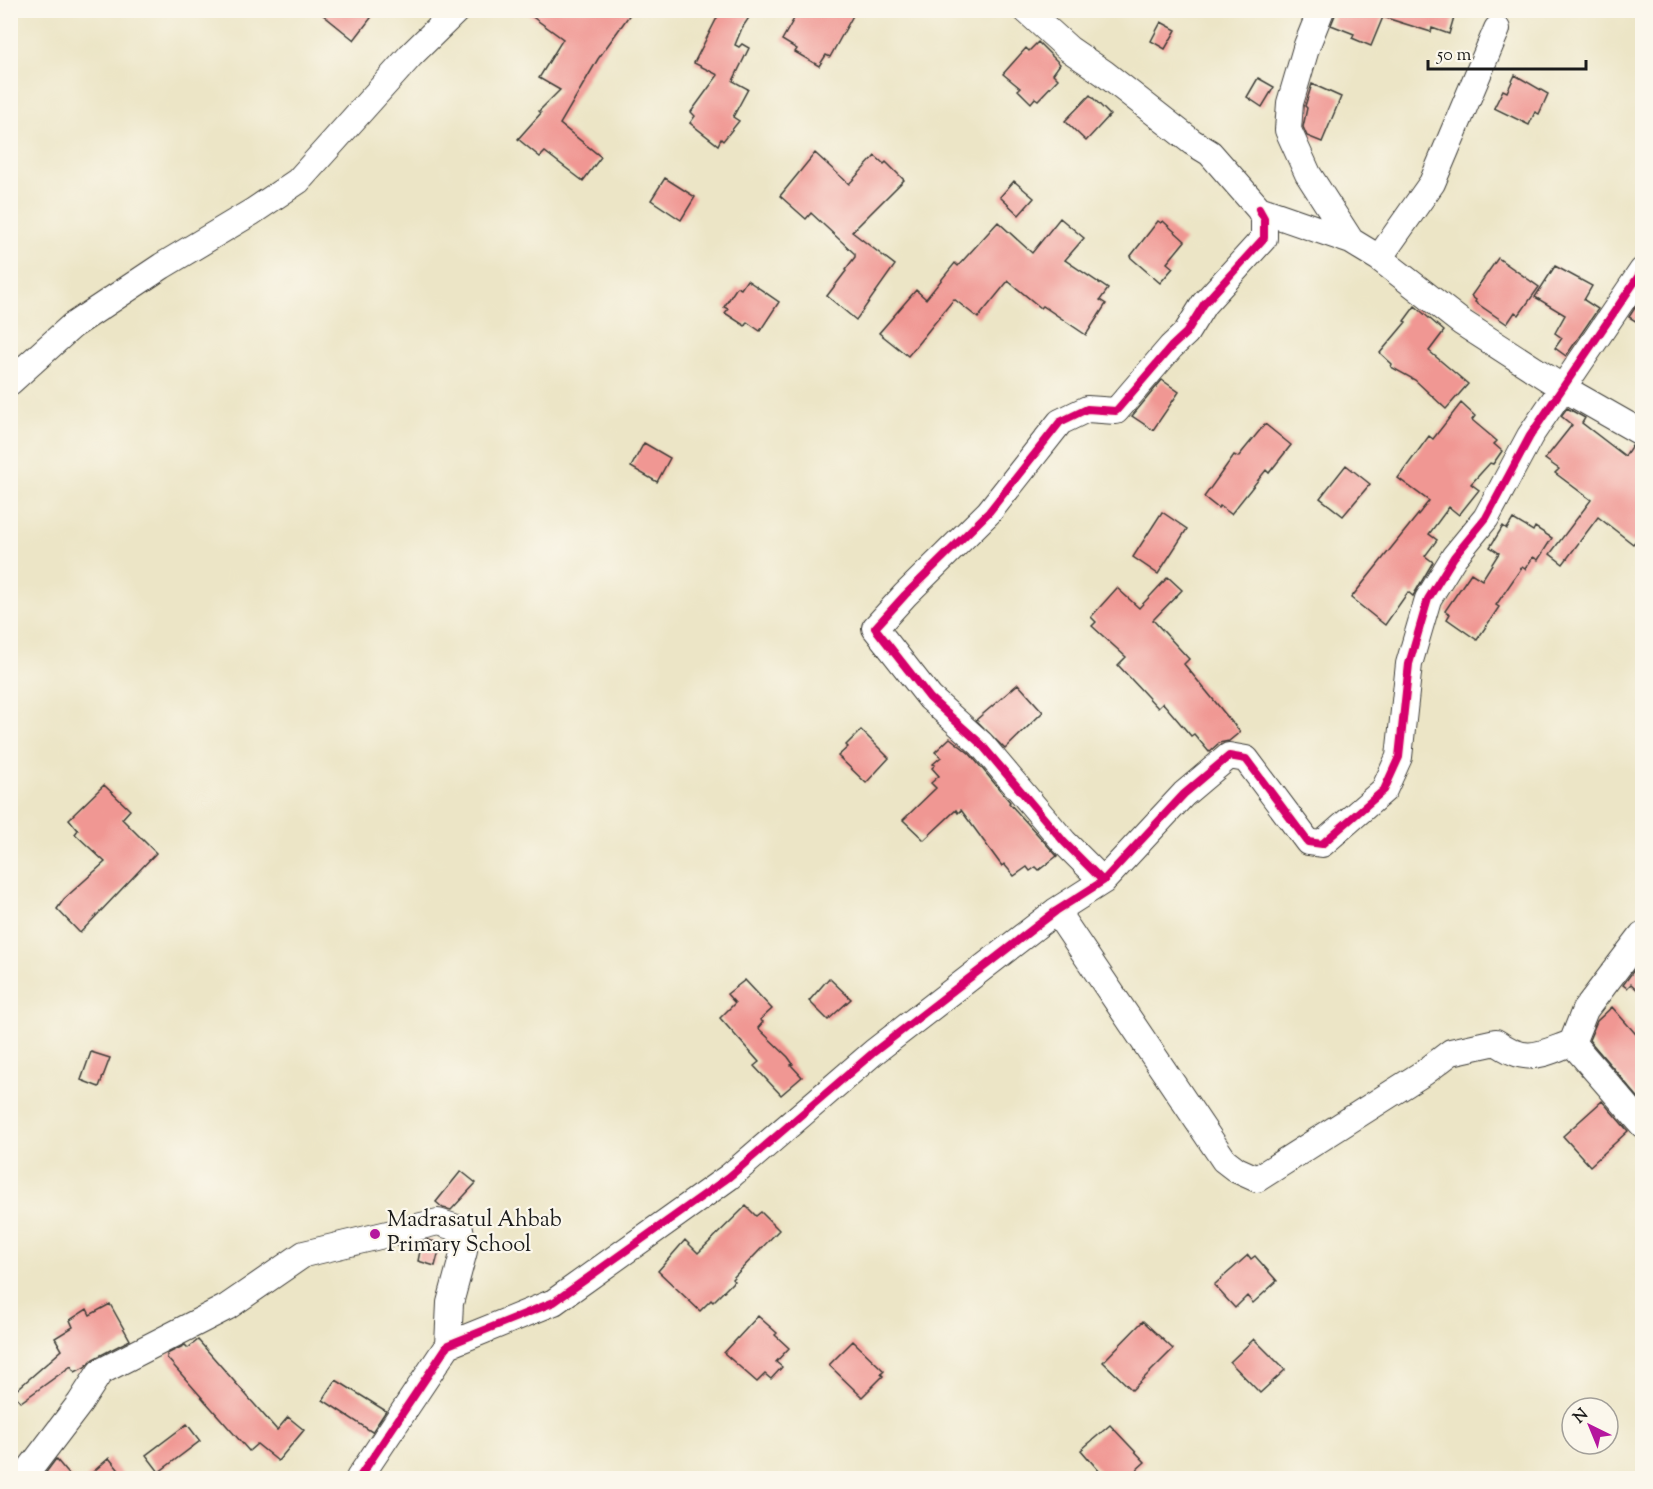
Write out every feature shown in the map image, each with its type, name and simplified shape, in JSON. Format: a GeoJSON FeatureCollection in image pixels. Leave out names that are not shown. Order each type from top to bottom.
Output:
{"type":"FeatureCollection","features":[{"type":"Feature","properties":{"kind":"street"},"geometry":{"type":"LineString","coordinates":[[10,382],[72,326],[297,181],[411,55],[457,10]]}},
{"type":"Feature","properties":{"kind":"street"},"geometry":{"type":"LineString","coordinates":[[1026,10],[1069,49],[1104,73],[1192,142],[1210,153],[1259,209],[1264,218],[1264,238],[1204,304],[1186,333],[1171,347],[1116,411],[1087,409],[1060,422],[989,512],[875,628],[930,698],[981,744],[1064,842],[1103,881]]}},
{"type":"Feature","properties":{"kind":"street"},"geometry":{"type":"LineString","coordinates":[[1321,10],[1307,45],[1290,103],[1288,130],[1308,174],[1351,241]]}},
{"type":"Feature","properties":{"kind":"street"},"geometry":{"type":"LineString","coordinates":[[1379,258],[1432,183],[1497,29]]}},
{"type":"Feature","properties":{"kind":"street"},"geometry":{"type":"LineString","coordinates":[[1259,209],[1351,241],[1379,258],[1461,322],[1563,388],[1642,433]]}},
{"type":"Feature","properties":{"kind":"street"},"geometry":{"type":"LineString","coordinates":[[448,1345],[555,1302],[729,1177],[874,1052],[1056,911],[1103,881],[1184,794],[1228,756],[1246,759],[1308,842],[1322,844],[1384,790],[1399,757],[1409,664],[1428,599],[1454,558],[1486,518],[1530,436],[1642,271]]}},
{"type":"Feature","properties":{"kind":"street"},"geometry":{"type":"LineString","coordinates":[[1056,911],[1224,1160],[1237,1170],[1257,1179],[1451,1052],[1496,1042],[1508,1050],[1529,1058],[1572,1042],[1585,1010],[1642,935]]}},
{"type":"Feature","properties":{"kind":"street"},"geometry":{"type":"LineString","coordinates":[[1572,1042],[1642,1124]]}},
{"type":"Feature","properties":{"kind":"street"},"geometry":{"type":"LineString","coordinates":[[22,1479],[80,1403],[100,1372],[227,1307],[304,1254],[438,1222],[460,1228],[464,1251],[450,1304],[448,1345],[359,1479]]}},
{"type":"Feature","properties":{"kind":"building"},"geometry":{"type":"Polygon","coordinates":[[[317,10],[377,10],[354,40],[317,10]]]}},
{"type":"Feature","properties":{"kind":"building"},"geometry":{"type":"Polygon","coordinates":[[[523,10],[633,10],[598,59],[560,124],[601,157],[583,181],[545,152],[540,157],[518,139],[541,113],[539,111],[560,90],[539,78],[563,39],[523,10]]]}},
{"type":"Feature","properties":{"kind":"building"},"geometry":{"type":"Polygon","coordinates":[[[721,10],[754,10],[742,28],[735,45],[739,47],[742,44],[749,48],[733,81],[748,89],[733,117],[739,121],[718,145],[690,123],[695,116],[691,112],[718,75],[694,63],[721,10]]]}},
{"type":"Feature","properties":{"kind":"building"},"geometry":{"type":"Polygon","coordinates":[[[799,10],[856,10],[830,57],[826,55],[819,66],[795,52],[797,49],[782,40],[799,10]]]}},
{"type":"Feature","properties":{"kind":"building"},"geometry":{"type":"Polygon","coordinates":[[[1337,10],[1456,10],[1449,34],[1432,28],[1431,32],[1383,17],[1371,46],[1352,38],[1354,34],[1331,25],[1337,10]]]}},
{"type":"Feature","properties":{"kind":"building"},"geometry":{"type":"Polygon","coordinates":[[[1161,22],[1176,30],[1165,49],[1151,41],[1161,22]]]}},
{"type":"Feature","properties":{"kind":"building"},"geometry":{"type":"Polygon","coordinates":[[[1038,42],[1060,64],[1053,74],[1058,79],[1038,100],[1035,98],[1031,103],[1018,90],[1020,88],[1003,74],[1026,48],[1029,51],[1038,42]]]}},
{"type":"Feature","properties":{"kind":"building"},"geometry":{"type":"Polygon","coordinates":[[[1515,75],[1548,94],[1539,114],[1535,112],[1529,125],[1494,108],[1503,90],[1507,92],[1515,75]]]}},
{"type":"Feature","properties":{"kind":"building"},"geometry":{"type":"Polygon","coordinates":[[[1258,78],[1274,87],[1262,107],[1247,97],[1258,78]]]}},
{"type":"Feature","properties":{"kind":"building"},"geometry":{"type":"Polygon","coordinates":[[[1312,84],[1341,97],[1322,142],[1307,136],[1303,127],[1307,108],[1305,106],[1312,84]]]}},
{"type":"Feature","properties":{"kind":"building"},"geometry":{"type":"Polygon","coordinates":[[[1090,95],[1110,115],[1086,141],[1065,121],[1090,95]]]}},
{"type":"Feature","properties":{"kind":"building"},"geometry":{"type":"Polygon","coordinates":[[[815,153],[849,184],[875,156],[884,164],[886,162],[904,180],[852,232],[895,265],[856,320],[827,296],[846,271],[855,254],[811,213],[806,219],[780,196],[815,153]]]}},
{"type":"Feature","properties":{"kind":"building"},"geometry":{"type":"Polygon","coordinates":[[[665,178],[695,197],[681,220],[651,200],[665,178]]]}},
{"type":"Feature","properties":{"kind":"building"},"geometry":{"type":"Polygon","coordinates":[[[1014,181],[1034,198],[1019,215],[1000,197],[1014,181]]]}},
{"type":"Feature","properties":{"kind":"building"},"geometry":{"type":"Polygon","coordinates":[[[1060,218],[1084,238],[1065,260],[1108,289],[1100,300],[1106,304],[1086,335],[1043,306],[1041,308],[1008,281],[978,318],[954,299],[908,356],[879,333],[916,290],[926,299],[955,263],[958,266],[998,222],[1032,253],[1060,218]]]}},
{"type":"Feature","properties":{"kind":"building"},"geometry":{"type":"Polygon","coordinates":[[[1158,221],[1161,223],[1163,221],[1185,241],[1167,263],[1173,268],[1160,283],[1130,257],[1158,221]]]}},
{"type":"Feature","properties":{"kind":"building"},"geometry":{"type":"Polygon","coordinates":[[[1498,258],[1539,287],[1519,315],[1515,312],[1507,324],[1475,302],[1476,300],[1471,296],[1498,258]]]}},
{"type":"Feature","properties":{"kind":"building"},"geometry":{"type":"Polygon","coordinates":[[[1555,266],[1592,286],[1584,300],[1598,309],[1566,356],[1555,348],[1562,338],[1555,333],[1565,315],[1535,297],[1555,266]]]}},
{"type":"Feature","properties":{"kind":"building"},"geometry":{"type":"Polygon","coordinates":[[[747,280],[779,302],[760,331],[747,322],[745,326],[725,313],[728,309],[724,307],[737,287],[741,289],[747,280]]]}},
{"type":"Feature","properties":{"kind":"building"},"geometry":{"type":"Polygon","coordinates":[[[1642,297],[1642,325],[1629,317],[1642,297]]]}},
{"type":"Feature","properties":{"kind":"building"},"geometry":{"type":"Polygon","coordinates":[[[1415,306],[1444,331],[1429,351],[1468,384],[1446,409],[1415,380],[1391,367],[1392,364],[1380,353],[1406,322],[1404,321],[1415,306]]]}},
{"type":"Feature","properties":{"kind":"building"},"geometry":{"type":"Polygon","coordinates":[[[1162,380],[1179,392],[1153,430],[1132,416],[1162,380]]]}},
{"type":"Feature","properties":{"kind":"building"},"geometry":{"type":"Polygon","coordinates":[[[1461,403],[1475,416],[1472,420],[1497,441],[1494,444],[1502,451],[1493,464],[1490,463],[1471,484],[1479,490],[1459,515],[1449,507],[1429,534],[1437,540],[1425,556],[1433,562],[1413,596],[1408,592],[1385,625],[1351,598],[1429,501],[1398,478],[1429,436],[1433,439],[1461,403]]]}},
{"type":"Feature","properties":{"kind":"building"},"geometry":{"type":"Polygon","coordinates":[[[1567,408],[1585,418],[1582,423],[1625,456],[1632,445],[1642,452],[1642,533],[1633,544],[1598,517],[1563,564],[1550,554],[1591,500],[1555,473],[1559,469],[1545,459],[1572,425],[1561,416],[1567,408]]]}},
{"type":"Feature","properties":{"kind":"building"},"geometry":{"type":"Polygon","coordinates":[[[1265,424],[1291,445],[1269,473],[1266,470],[1231,514],[1220,506],[1218,508],[1204,497],[1234,455],[1238,457],[1265,424]]]}},
{"type":"Feature","properties":{"kind":"building"},"geometry":{"type":"Polygon","coordinates":[[[644,443],[670,458],[657,482],[631,467],[644,443]]]}},
{"type":"Feature","properties":{"kind":"building"},"geometry":{"type":"Polygon","coordinates":[[[1346,465],[1370,484],[1343,516],[1320,498],[1346,465]]]}},
{"type":"Feature","properties":{"kind":"building"},"geometry":{"type":"Polygon","coordinates":[[[1162,512],[1187,529],[1158,574],[1133,557],[1162,512]]]}},
{"type":"Feature","properties":{"kind":"building"},"geometry":{"type":"Polygon","coordinates":[[[1513,519],[1533,531],[1535,527],[1552,538],[1538,560],[1533,557],[1525,569],[1522,567],[1496,605],[1499,607],[1477,640],[1447,619],[1450,614],[1445,611],[1471,573],[1482,580],[1499,553],[1490,547],[1503,526],[1507,529],[1513,519]]]}},
{"type":"Feature","properties":{"kind":"building"},"geometry":{"type":"Polygon","coordinates":[[[1168,577],[1182,590],[1153,620],[1189,659],[1184,664],[1240,732],[1229,741],[1219,743],[1209,752],[1194,734],[1191,736],[1163,703],[1158,708],[1118,665],[1126,657],[1092,626],[1096,622],[1091,617],[1117,588],[1139,608],[1168,577]]]}},
{"type":"Feature","properties":{"kind":"building"},"geometry":{"type":"Polygon","coordinates":[[[1018,684],[1043,712],[1005,749],[976,720],[1018,684]]]}},
{"type":"Feature","properties":{"kind":"building"},"geometry":{"type":"Polygon","coordinates":[[[861,730],[889,758],[866,783],[838,756],[861,730]]]}},
{"type":"Feature","properties":{"kind":"building"},"geometry":{"type":"Polygon","coordinates":[[[950,738],[970,754],[1009,803],[1057,856],[1039,870],[1036,867],[1030,871],[1027,867],[1014,876],[1004,864],[1002,866],[961,810],[958,813],[956,810],[924,840],[903,820],[936,788],[931,783],[939,776],[932,768],[941,757],[935,752],[950,738]]]}},
{"type":"Feature","properties":{"kind":"building"},"geometry":{"type":"Polygon","coordinates":[[[104,785],[130,810],[122,819],[156,853],[80,933],[57,909],[64,899],[105,862],[75,834],[78,830],[69,819],[104,785]]]}},
{"type":"Feature","properties":{"kind":"building"},"geometry":{"type":"Polygon","coordinates":[[[1642,959],[1642,994],[1631,984],[1627,988],[1623,985],[1642,959]]]}},
{"type":"Feature","properties":{"kind":"building"},"geometry":{"type":"Polygon","coordinates":[[[829,978],[851,999],[828,1020],[809,1001],[829,978]]]}},
{"type":"Feature","properties":{"kind":"building"},"geometry":{"type":"Polygon","coordinates":[[[745,980],[772,1009],[760,1020],[763,1022],[758,1028],[788,1057],[793,1064],[791,1065],[802,1077],[781,1095],[754,1066],[759,1062],[720,1018],[735,1003],[727,994],[745,980]]]}},
{"type":"Feature","properties":{"kind":"building"},"geometry":{"type":"Polygon","coordinates":[[[1612,1007],[1642,1041],[1642,1102],[1589,1040],[1597,1021],[1612,1007]]]}},
{"type":"Feature","properties":{"kind":"building"},"geometry":{"type":"Polygon","coordinates":[[[91,1052],[110,1058],[99,1087],[81,1080],[91,1052]]]}},
{"type":"Feature","properties":{"kind":"building"},"geometry":{"type":"Polygon","coordinates":[[[1602,1101],[1628,1131],[1590,1166],[1563,1136],[1602,1101]]]}},
{"type":"Feature","properties":{"kind":"building"},"geometry":{"type":"Polygon","coordinates":[[[461,1171],[476,1183],[451,1210],[443,1208],[436,1202],[461,1171]]]}},
{"type":"Feature","properties":{"kind":"building"},"geometry":{"type":"Polygon","coordinates":[[[746,1206],[756,1216],[761,1212],[779,1230],[732,1279],[734,1281],[713,1302],[711,1300],[700,1311],[658,1271],[685,1240],[698,1253],[746,1206]]]}},
{"type":"Feature","properties":{"kind":"building"},"geometry":{"type":"Polygon","coordinates":[[[422,1241],[441,1243],[435,1266],[418,1261],[422,1241]]]}},
{"type":"Feature","properties":{"kind":"building"},"geometry":{"type":"Polygon","coordinates":[[[1248,1255],[1251,1259],[1255,1256],[1277,1281],[1253,1303],[1247,1296],[1235,1308],[1214,1285],[1248,1255]]]}},
{"type":"Feature","properties":{"kind":"building"},"geometry":{"type":"Polygon","coordinates":[[[110,1304],[130,1340],[93,1359],[85,1367],[75,1372],[71,1366],[21,1402],[13,1393],[62,1350],[55,1338],[73,1327],[70,1320],[87,1309],[90,1315],[110,1304]]]}},
{"type":"Feature","properties":{"kind":"building"},"geometry":{"type":"Polygon","coordinates":[[[758,1316],[777,1333],[775,1335],[789,1348],[776,1362],[782,1367],[771,1379],[765,1374],[757,1382],[724,1353],[758,1316]]]}},
{"type":"Feature","properties":{"kind":"building"},"geometry":{"type":"Polygon","coordinates":[[[1143,1321],[1173,1349],[1132,1390],[1103,1362],[1143,1321]]]}},
{"type":"Feature","properties":{"kind":"building"},"geometry":{"type":"Polygon","coordinates":[[[1254,1339],[1285,1370],[1260,1393],[1230,1362],[1254,1339]]]}},
{"type":"Feature","properties":{"kind":"building"},"geometry":{"type":"Polygon","coordinates":[[[198,1340],[277,1430],[288,1417],[304,1430],[278,1461],[257,1444],[249,1451],[167,1358],[167,1354],[185,1345],[188,1348],[198,1340]]]}},
{"type":"Feature","properties":{"kind":"building"},"geometry":{"type":"Polygon","coordinates":[[[853,1341],[884,1371],[881,1374],[883,1376],[862,1397],[829,1365],[853,1341]]]}},
{"type":"Feature","properties":{"kind":"building"},"geometry":{"type":"Polygon","coordinates":[[[336,1380],[386,1411],[372,1432],[323,1400],[336,1380]]]}},
{"type":"Feature","properties":{"kind":"building"},"geometry":{"type":"Polygon","coordinates":[[[187,1424],[200,1441],[159,1472],[146,1455],[187,1424]]]}},
{"type":"Feature","properties":{"kind":"building"},"geometry":{"type":"Polygon","coordinates":[[[1110,1425],[1145,1462],[1126,1479],[1106,1479],[1081,1450],[1110,1425]]]}},
{"type":"Feature","properties":{"kind":"building"},"geometry":{"type":"Polygon","coordinates":[[[109,1458],[126,1479],[85,1479],[109,1458]]]}},
{"type":"Feature","properties":{"kind":"building"},"geometry":{"type":"Polygon","coordinates":[[[56,1459],[73,1479],[41,1479],[56,1459]]]}},
{"type":"Feature","properties":{"kind":"cycle path"},"geometry":{"type":"LineString","coordinates":[[1103,881],[1064,842],[981,744],[930,698],[875,628],[989,512],[1060,422],[1087,409],[1116,411],[1171,347],[1186,333],[1204,304],[1264,238],[1264,218],[1259,209]]}},
{"type":"Feature","properties":{"kind":"cycle path"},"geometry":{"type":"LineString","coordinates":[[359,1478],[448,1345],[554,1302],[729,1177],[874,1052],[1056,911],[1103,881],[1184,794],[1229,756],[1246,759],[1308,842],[1322,844],[1384,790],[1399,757],[1409,664],[1428,599],[1454,557],[1486,518],[1530,436],[1642,271]]}},
{"type":"Feature","properties":{"kind":"place","name":"Madrasatul Ahbab Primary School"},"geometry":{"type":"Point","coordinates":[375,1234]}}]}
